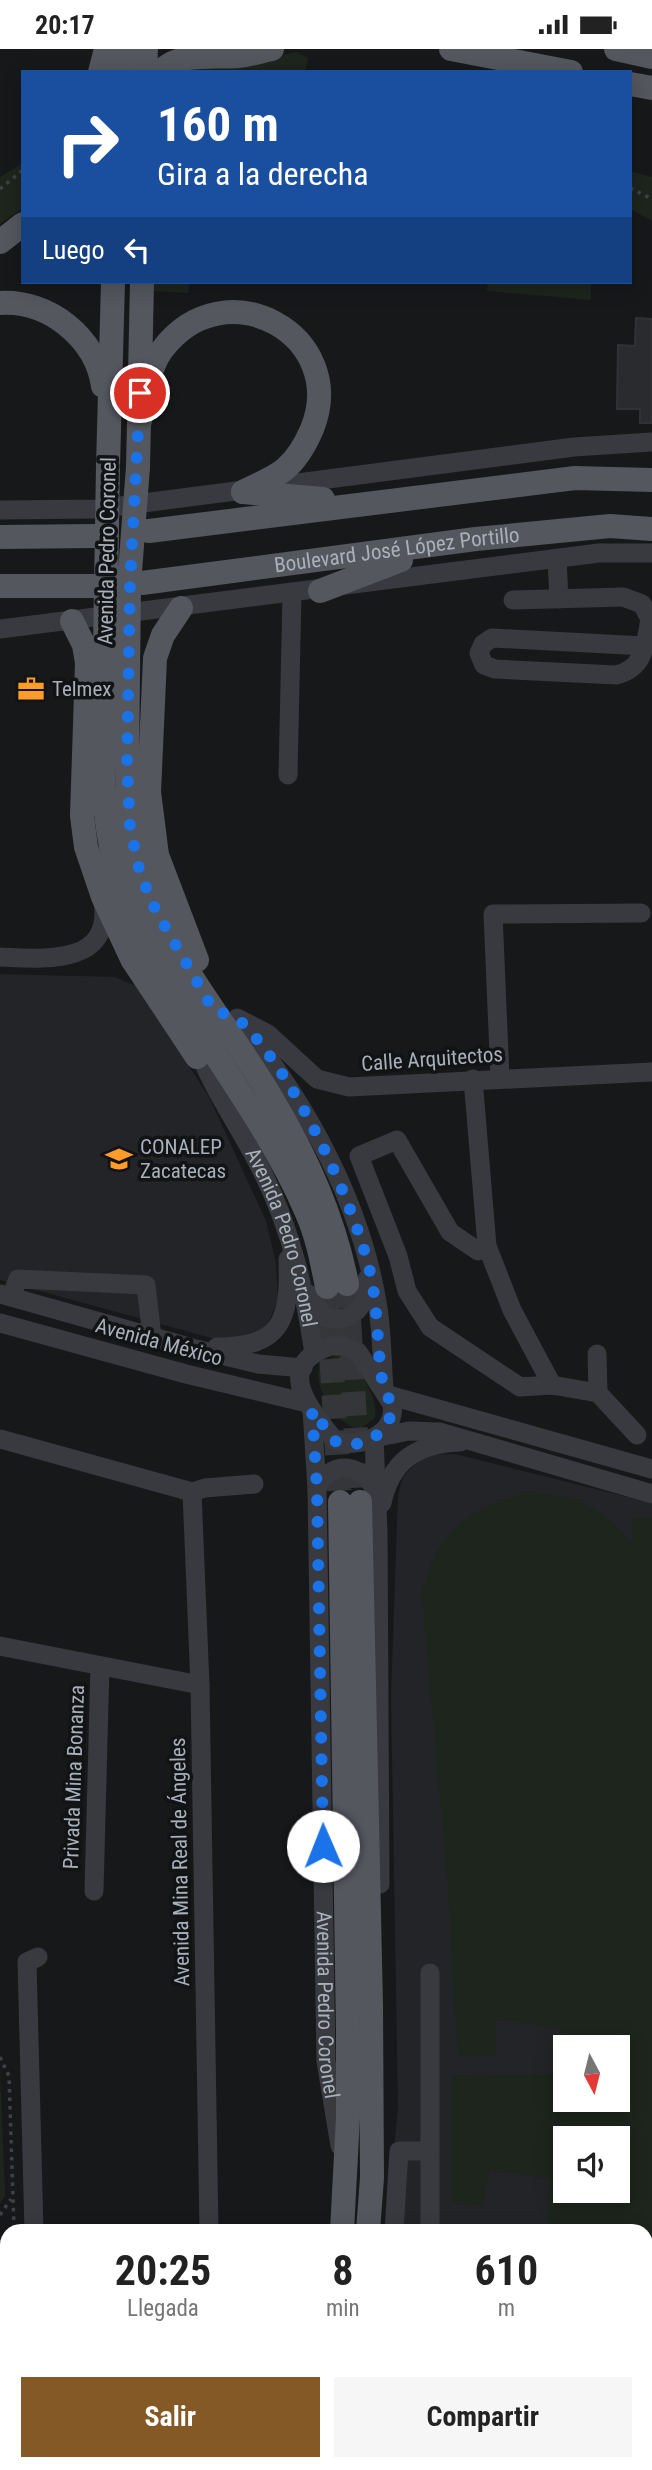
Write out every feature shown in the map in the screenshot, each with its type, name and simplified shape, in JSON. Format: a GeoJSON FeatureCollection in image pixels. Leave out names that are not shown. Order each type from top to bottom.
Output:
{"type":"FeatureCollection","features":[{"type":"Feature","properties":{"kind":"main road"},"geometry":{"type":"LineString","coordinates":[[106,49],[121,64],[146,49]]}},
{"type":"Feature","properties":{"kind":"main road"},"geometry":{"type":"LineString","coordinates":[[162,70],[198,56],[240,56],[272,49]]}},
{"type":"Feature","properties":{"kind":"main road"},"geometry":{"type":"LineString","coordinates":[[452,49],[519,55],[565,70]]}},
{"type":"Feature","properties":{"kind":"main road"},"geometry":{"type":"LineString","coordinates":[[616,49],[652,57]]}},
{"type":"Feature","properties":{"kind":"main road"},"geometry":{"type":"LineString","coordinates":[[632,84],[652,88]]}},
{"type":"Feature","properties":{"kind":"main road"},"geometry":{"type":"LineString","coordinates":[[0,241],[21,225]]}},
{"type":"Feature","properties":{"kind":"main road","name":"Avenida Pedro Coronel"},"geometry":{"type":"LineString","coordinates":[[113,284],[107,413],[115,767],[140,873],[156,911],[218,1007],[271,1097],[298,1146],[333,1222],[337,1286],[306,1210],[275,1149],[187,1012],[149,946],[121,884],[107,823],[115,767],[138,467],[142,284]]}},
{"type":"Feature","properties":{"kind":"main road"},"geometry":{"type":"LineString","coordinates":[[0,303],[14,302],[52,313],[85,342],[101,372],[107,413]]}},
{"type":"Feature","properties":{"kind":"main road"},"geometry":{"type":"LineString","coordinates":[[140,421],[161,351],[190,323],[203,316],[235,311],[270,318],[288,330],[311,362],[318,413],[306,443],[286,468],[243,492]]}},
{"type":"Feature","properties":{"kind":"main road"},"geometry":{"type":"LineString","coordinates":[[149,531],[575,478],[652,480]]}},
{"type":"Feature","properties":{"kind":"main road"},"geometry":{"type":"LineString","coordinates":[[243,492],[374,503]]}},
{"type":"Feature","properties":{"kind":"main road","name":"Boulevard José López Portillo"},"geometry":{"type":"LineString","coordinates":[[142,583],[476,539],[610,526],[652,529]]}},
{"type":"Feature","properties":{"kind":"main road"},"geometry":{"type":"LineString","coordinates":[[0,537],[97,536]]}},
{"type":"Feature","properties":{"kind":"main road"},"geometry":{"type":"LineString","coordinates":[[320,591],[393,563],[476,539]]}},
{"type":"Feature","properties":{"kind":"main road"},"geometry":{"type":"LineString","coordinates":[[0,586],[93,586]]}},
{"type":"Feature","properties":{"kind":"main road"},"geometry":{"type":"LineString","coordinates":[[181,608],[156,652],[150,766],[152,824],[164,880],[218,1007]]}},
{"type":"Feature","properties":{"kind":"main road"},"geometry":{"type":"LineString","coordinates":[[72,621],[86,651],[82,816],[86,847],[103,897],[132,959],[156,1000],[203,1065]]}},
{"type":"Feature","properties":{"kind":"main road"},"geometry":{"type":"LineString","coordinates":[[86,651],[107,643],[131,643],[156,652]]}},
{"type":"Feature","properties":{"kind":"main road","name":"Avenida Pedro Coronel"},"geometry":{"type":"LineString","coordinates":[[342,2224],[359,1503]]}},
{"type":"Feature","properties":{"kind":"main road","name":"Avenida Pedro Coronel"},"geometry":{"type":"LineString","coordinates":[[359,1503],[372,2178],[369,2224]]}},
{"type":"Feature","properties":{"kind":"street"},"geometry":{"type":"LineString","coordinates":[[0,510],[97,509],[574,447],[652,442]]}},
{"type":"Feature","properties":{"kind":"street"},"geometry":{"type":"LineString","coordinates":[[0,629],[320,591],[557,559],[632,551],[652,553]]}},
{"type":"Feature","properties":{"kind":"street"},"geometry":{"type":"LineString","coordinates":[[557,559],[559,599]]}},
{"type":"Feature","properties":{"kind":"street"},"geometry":{"type":"LineString","coordinates":[[288,775],[292,594]]}},
{"type":"Feature","properties":{"kind":"street"},"geometry":{"type":"LineString","coordinates":[[513,600],[623,597],[642,604],[650,619],[642,659],[631,671],[616,675],[495,669],[484,665],[479,653],[483,644],[492,638],[644,646]]}},
{"type":"Feature","properties":{"kind":"street"},"geometry":{"type":"LineString","coordinates":[[0,957],[60,958],[81,952],[97,940],[103,928],[103,897]]}},
{"type":"Feature","properties":{"kind":"street"},"geometry":{"type":"LineString","coordinates":[[500,1077],[493,913],[641,913]]}},
{"type":"Feature","properties":{"kind":"street","name":"Calle Arquitectos"},"geometry":{"type":"LineString","coordinates":[[218,1007],[268,1034],[317,1079],[349,1087],[500,1077],[652,1072]]}},
{"type":"Feature","properties":{"kind":"street","name":"Avenida Pedro Coronel"},"geometry":{"type":"LineString","coordinates":[[218,1007],[271,1062],[319,1140],[340,1183],[368,1262],[378,1309],[386,1392]]}},
{"type":"Feature","properties":{"kind":"street","name":"Avenida Pedro Coronel"},"geometry":{"type":"LineString","coordinates":[[187,1012],[203,1065],[261,1170],[287,1230],[300,1270],[309,1361]]}},
{"type":"Feature","properties":{"kind":"street"},"geometry":{"type":"LineString","coordinates":[[473,1079],[487,1246],[512,1310],[552,1385]]}},
{"type":"Feature","properties":{"kind":"street"},"geometry":{"type":"LineString","coordinates":[[487,1246],[478,1251],[450,1232],[397,1140],[359,1156],[398,1256],[407,1291],[430,1327],[520,1387],[552,1385],[598,1393],[637,1435]]}},
{"type":"Feature","properties":{"kind":"street"},"geometry":{"type":"LineString","coordinates":[[192,1348],[247,1345],[271,1336],[280,1326],[289,1293],[287,1230]]}},
{"type":"Feature","properties":{"kind":"street"},"geometry":{"type":"LineString","coordinates":[[300,1270],[318,1313],[324,1317],[345,1319],[354,1314],[366,1298],[368,1262]]}},
{"type":"Feature","properties":{"kind":"street"},"geometry":{"type":"LineString","coordinates":[[6,1295],[18,1279],[146,1286],[152,1337]]}},
{"type":"Feature","properties":{"kind":"street","name":"Avenida México"},"geometry":{"type":"LineString","coordinates":[[6,1295],[258,1364],[309,1361]]}},
{"type":"Feature","properties":{"kind":"street","name":"Avenida México"},"geometry":{"type":"LineString","coordinates":[[0,1322],[309,1406]]}},
{"type":"Feature","properties":{"kind":"street"},"geometry":{"type":"LineString","coordinates":[[374,1438],[385,1429],[393,1410],[386,1392],[358,1352],[342,1346],[331,1346],[309,1361],[300,1391],[335,1441],[354,1445],[374,1438],[423,1430],[652,1495]]}},
{"type":"Feature","properties":{"kind":"street"},"geometry":{"type":"LineString","coordinates":[[597,1354],[598,1393]]}},
{"type":"Feature","properties":{"kind":"street"},"geometry":{"type":"LineString","coordinates":[[386,1392],[652,1469]]}},
{"type":"Feature","properties":{"kind":"street","name":"Avenida Pedro Coronel"},"geometry":{"type":"LineString","coordinates":[[309,1406],[317,1489],[326,2061],[345,2178]]}},
{"type":"Feature","properties":{"kind":"street","name":"Avenida Pedro Coronel"},"geometry":{"type":"LineString","coordinates":[[372,2178],[381,2080],[379,1532],[359,1503],[374,1438]]}},
{"type":"Feature","properties":{"kind":"street"},"geometry":{"type":"LineString","coordinates":[[0,1439],[192,1492],[205,1487],[254,1484]]}},
{"type":"Feature","properties":{"kind":"street"},"geometry":{"type":"LineString","coordinates":[[379,1532],[386,1482],[399,1464],[418,1450],[439,1443],[467,1441]]}},
{"type":"Feature","properties":{"kind":"street"},"geometry":{"type":"LineString","coordinates":[[317,1489],[326,1473],[337,1468],[350,1467],[362,1472],[370,1480],[359,1503]]}},
{"type":"Feature","properties":{"kind":"street","name":"Avenida Mina Real de Ángeles"},"geometry":{"type":"LineString","coordinates":[[192,1492],[200,1685],[209,2224]]}},
{"type":"Feature","properties":{"kind":"street"},"geometry":{"type":"LineString","coordinates":[[0,1646],[200,1685]]}},
{"type":"Feature","properties":{"kind":"street","name":"Privada Mina Bonanza"},"geometry":{"type":"LineString","coordinates":[[94,1891],[100,1666]]}},
{"type":"Feature","properties":{"kind":"street"},"geometry":{"type":"LineString","coordinates":[[34,2224],[27,1962],[38,1957]]}},
{"type":"Feature","properties":{"kind":"street"},"geometry":{"type":"LineString","coordinates":[[430,1973],[430,2224]]}},
{"type":"Feature","properties":{"kind":"street"},"geometry":{"type":"LineString","coordinates":[[394,2224],[399,2151],[429,2151]]}},
{"type":"Feature","properties":{"kind":"path"},"geometry":{"type":"LineString","coordinates":[[0,189],[21,172]]}},
{"type":"Feature","properties":{"kind":"path"},"geometry":{"type":"LineString","coordinates":[[632,189],[652,199]]}},
{"type":"Feature","properties":{"kind":"path"},"geometry":{"type":"LineString","coordinates":[[0,2057],[9,2076],[14,2224]]}},
{"type":"Feature","properties":{"kind":"path"},"geometry":{"type":"LineString","coordinates":[[0,2215],[12,2198]]}},
{"type":"Feature","properties":{"kind":"shaded area"},"geometry":{"type":"Polygon","coordinates":[[[297,52],[308,58],[305,70],[190,70],[297,52]]]}},
{"type":"Feature","properties":{"kind":"shaded area"},"geometry":{"type":"Polygon","coordinates":[[[21,164],[21,209],[0,224],[0,177],[21,164]]]}},
{"type":"Feature","properties":{"kind":"shaded area"},"geometry":{"type":"Polygon","coordinates":[[[632,172],[652,177],[652,221],[632,210],[632,172]]]}},
{"type":"Feature","properties":{"kind":"shaded area"},"geometry":{"type":"Polygon","coordinates":[[[150,284],[190,284],[188,293],[150,291],[150,284]]]}},
{"type":"Feature","properties":{"kind":"shaded area"},"geometry":{"type":"Polygon","coordinates":[[[488,284],[591,284],[591,300],[487,291],[488,284]]]}},
{"type":"Feature","properties":{"kind":"shaded area","name":"CONALEP Zacatecas"},"geometry":{"type":"Polygon","coordinates":[[[0,974],[115,977],[138,987],[209,1097],[266,1221],[276,1263],[278,1301],[267,1325],[251,1337],[215,1339],[0,1280],[0,974]]]}},
{"type":"Feature","properties":{"kind":"shaded area"},"geometry":{"type":"Polygon","coordinates":[[[337,1355],[359,1372],[374,1401],[375,1418],[361,1428],[352,1427],[335,1414],[322,1393],[318,1372],[321,1363],[337,1355]]]}},
{"type":"Feature","properties":{"kind":"shaded area"},"geometry":{"type":"Polygon","coordinates":[[[455,1454],[652,1503],[652,2224],[387,2224],[398,2107],[391,1696],[398,1495],[403,1477],[418,1461],[430,1455],[455,1454]]]}},
{"type":"Feature","properties":{"kind":"shaded area"},"geometry":{"type":"Polygon","coordinates":[[[526,1493],[559,1496],[598,1512],[633,1545],[632,1519],[652,1518],[652,2224],[548,2224],[549,2178],[490,2171],[482,2207],[452,2202],[452,2076],[553,2074],[553,2112],[630,2112],[630,2035],[561,2035],[560,2028],[495,2019],[496,2056],[458,2055],[447,1871],[422,1594],[436,1555],[457,1526],[471,1515],[505,1499],[526,1493]]]}},
{"type":"Feature","properties":{"kind":"shaded area"},"geometry":{"type":"Polygon","coordinates":[[[0,2066],[5,2196],[0,2203],[0,2066]]]}},
{"type":"Feature","properties":{"kind":"building"},"geometry":{"type":"Polygon","coordinates":[[[636,318],[652,319],[652,423],[640,423],[640,409],[617,409],[618,345],[635,346],[636,318]]]}},
{"type":"Feature","properties":{"kind":"tunnel"},"geometry":{"type":"LineString","coordinates":[[347,1284],[360,1502]]}},
{"type":"Feature","properties":{"kind":"tunnel"},"geometry":{"type":"LineString","coordinates":[[327,1287],[340,1502]]}},
{"type":"Feature","properties":{"kind":"place","name":"Telmex"},"geometry":{"type":"Point","coordinates":[31,689]}},
{"type":"Feature","properties":{"kind":"place","name":"CONALEP Zacatecas"},"geometry":{"type":"Point","coordinates":[119,1159]}},
{"type":"Feature","properties":{"kind":"route"},"geometry":{"type":"LineString","coordinates":[[140,393],[130,585],[127,765],[127,799],[134,852],[156,911],[214,1011],[237,1018],[265,1053],[299,1104],[340,1183],[368,1262],[378,1309],[384,1388],[393,1410],[385,1429],[367,1442],[354,1445],[335,1441],[312,1410],[317,1489],[323,1846]]}}]}
